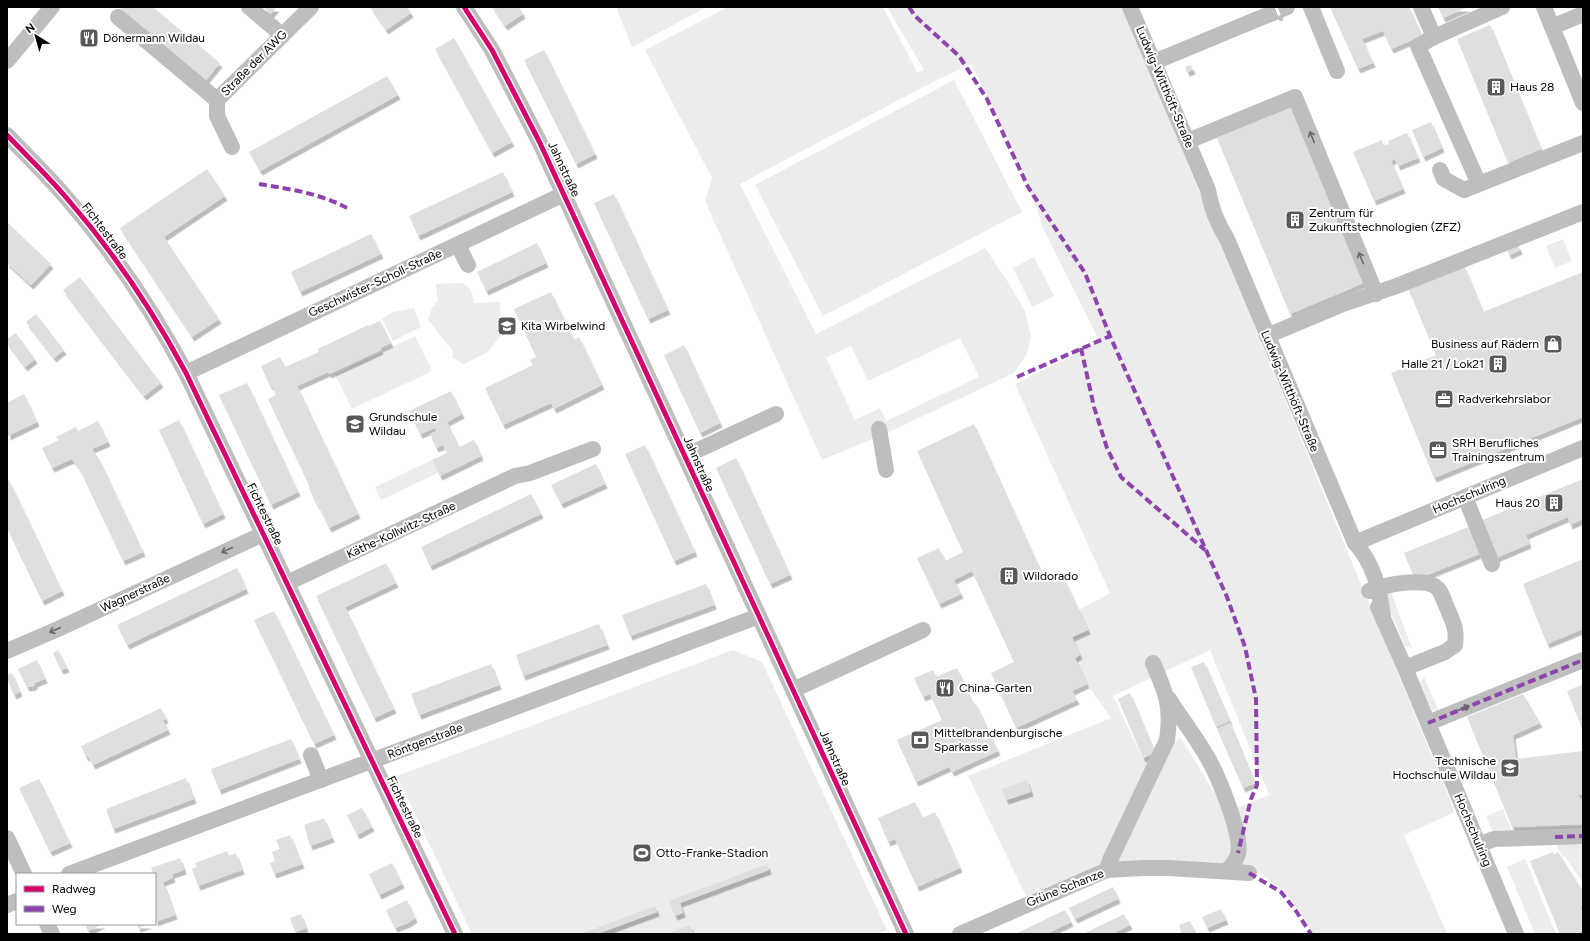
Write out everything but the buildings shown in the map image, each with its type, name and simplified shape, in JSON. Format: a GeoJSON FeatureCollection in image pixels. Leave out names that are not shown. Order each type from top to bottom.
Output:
{"type":"FeatureCollection","features":[{"type":"Feature","properties":{"kind":"street"},"geometry":{"type":"LineString","coordinates":[[7,61],[52,7]]}},
{"type":"Feature","properties":{"kind":"street"},"geometry":{"type":"LineString","coordinates":[[249,7],[282,35]]}},
{"type":"Feature","properties":{"kind":"street","name":"Straße der AWG"},"geometry":{"type":"LineString","coordinates":[[232,147],[217,116],[218,100],[311,7]]}},
{"type":"Feature","properties":{"kind":"street","name":"Jahnstraße"},"geometry":{"type":"LineString","coordinates":[[464,7],[492,50],[564,194],[906,934]]}},
{"type":"Feature","properties":{"kind":"street","name":"Ludwig-Witthöft-Straße"},"geometry":{"type":"LineString","coordinates":[[1130,7],[1208,190],[1210,206],[1227,239],[1355,543]]}},
{"type":"Feature","properties":{"kind":"street"},"geometry":{"type":"LineString","coordinates":[[1154,62],[1287,7]]}},
{"type":"Feature","properties":{"kind":"street"},"geometry":{"type":"LineString","coordinates":[[1311,7],[1337,72]]}},
{"type":"Feature","properties":{"kind":"street"},"geometry":{"type":"LineString","coordinates":[[1421,7],[1434,36]]}},
{"type":"Feature","properties":{"kind":"street"},"geometry":{"type":"LineString","coordinates":[[1479,184],[1418,46],[1434,36],[1502,7]]}},
{"type":"Feature","properties":{"kind":"street"},"geometry":{"type":"LineString","coordinates":[[1544,7],[1583,103]]}},
{"type":"Feature","properties":{"kind":"street"},"geometry":{"type":"LineString","coordinates":[[1552,27],[1583,14]]}},
{"type":"Feature","properties":{"kind":"street"},"geometry":{"type":"LineString","coordinates":[[118,17],[218,100]]}},
{"type":"Feature","properties":{"kind":"street"},"geometry":{"type":"LineString","coordinates":[[1188,142],[1295,97],[1376,294]]}},
{"type":"Feature","properties":{"kind":"street","name":"Fichtestraße"},"geometry":{"type":"LineString","coordinates":[[7,135],[51,180],[100,239],[163,330],[186,373],[371,762],[455,934]]}},
{"type":"Feature","properties":{"kind":"street"},"geometry":{"type":"LineString","coordinates":[[1440,170],[1444,179],[1464,190],[1583,143]]}},
{"type":"Feature","properties":{"kind":"street","name":"Geschwister-Scholl-Straße"},"geometry":{"type":"LineString","coordinates":[[186,373],[564,194]]}},
{"type":"Feature","properties":{"kind":"street"},"geometry":{"type":"LineString","coordinates":[[1267,336],[1343,304],[1376,294],[1583,212]]}},
{"type":"Feature","properties":{"kind":"street"},"geometry":{"type":"LineString","coordinates":[[458,245],[468,265]]}},
{"type":"Feature","properties":{"kind":"street"},"geometry":{"type":"LineString","coordinates":[[685,456],[776,414]]}},
{"type":"Feature","properties":{"kind":"street"},"geometry":{"type":"LineString","coordinates":[[879,429],[886,470]]}},
{"type":"Feature","properties":{"kind":"street","name":"Hochschulring"},"geometry":{"type":"LineString","coordinates":[[1516,934],[1383,616],[1374,589],[1368,559],[1355,543],[1583,448]]}},
{"type":"Feature","properties":{"kind":"street","name":"Käthe-Kollwitz-Straße"},"geometry":{"type":"LineString","coordinates":[[286,583],[515,476],[530,473],[593,449]]}},
{"type":"Feature","properties":{"kind":"street"},"geometry":{"type":"LineString","coordinates":[[1465,497],[1492,564]]}},
{"type":"Feature","properties":{"kind":"street","name":"Wagnerstraße"},"geometry":{"type":"LineString","coordinates":[[7,651],[263,534]]}},
{"type":"Feature","properties":{"kind":"street"},"geometry":{"type":"LineString","coordinates":[[1374,589],[1397,582],[1432,584],[1439,590],[1457,632],[1455,645],[1445,652],[1405,668]]}},
{"type":"Feature","properties":{"kind":"street","name":"Röntgenstraße"},"geometry":{"type":"LineString","coordinates":[[71,873],[759,616]]}},
{"type":"Feature","properties":{"kind":"street"},"geometry":{"type":"LineString","coordinates":[[793,690],[923,630]]}},
{"type":"Feature","properties":{"kind":"street"},"geometry":{"type":"LineString","coordinates":[[1428,723],[1583,660]]}},
{"type":"Feature","properties":{"kind":"street"},"geometry":{"type":"LineString","coordinates":[[1153,663],[1167,696],[1207,756],[1231,811],[1237,830],[1238,853],[1233,865],[1226,871]]}},
{"type":"Feature","properties":{"kind":"street"},"geometry":{"type":"LineString","coordinates":[[1107,870],[1110,860],[1167,740],[1170,721],[1167,696]]}},
{"type":"Feature","properties":{"kind":"street"},"geometry":{"type":"LineString","coordinates":[[311,755],[321,780]]}},
{"type":"Feature","properties":{"kind":"street"},"geometry":{"type":"LineString","coordinates":[[1479,845],[1494,839],[1583,836]]}},
{"type":"Feature","properties":{"kind":"street"},"geometry":{"type":"LineString","coordinates":[[7,838],[24,873]]}},
{"type":"Feature","properties":{"kind":"street","name":"Grüne Schanze"},"geometry":{"type":"LineString","coordinates":[[960,934],[1107,870],[1169,868],[1249,873]]}},
{"type":"Feature","properties":{"kind":"shaded area"},"geometry":{"type":"Polygon","coordinates":[[[616,7],[707,7],[632,47],[616,7]]]}},
{"type":"Feature","properties":{"kind":"shaded area"},"geometry":{"type":"Polygon","coordinates":[[[728,7],[883,7],[917,72],[924,70],[887,7],[1123,7],[1455,812],[1404,835],[1447,934],[1313,934],[1300,912],[1284,891],[1259,873],[1229,867],[1103,863],[1026,896],[968,776],[1111,718],[1087,684],[1075,658],[1080,655],[1072,637],[1088,630],[1079,610],[1110,593],[1015,384],[1100,342],[1041,224],[1040,217],[991,103],[971,64],[931,83],[740,184],[816,334],[985,248],[1025,311],[1031,337],[1027,354],[1014,373],[887,433],[822,460],[705,201],[712,178],[645,50],[728,7]],[[960,338],[868,381],[851,346],[826,358],[855,420],[880,408],[886,421],[979,377],[960,338]],[[1210,650],[1113,696],[1143,759],[1181,738],[1226,812],[1269,795],[1210,650]]]}},
{"type":"Feature","properties":{"kind":"shaded area"},"geometry":{"type":"Polygon","coordinates":[[[954,80],[1022,212],[823,316],[755,185],[954,80]]]}},
{"type":"Feature","properties":{"kind":"shaded area"},"geometry":{"type":"Polygon","coordinates":[[[1563,239],[1572,261],[1555,268],[1546,246],[1563,239]]]}},
{"type":"Feature","properties":{"kind":"shaded area"},"geometry":{"type":"Polygon","coordinates":[[[1034,257],[1054,296],[1032,307],[1013,268],[1034,257]]]}},
{"type":"Feature","properties":{"kind":"shaded area"},"geometry":{"type":"Polygon","coordinates":[[[463,283],[471,290],[474,303],[500,302],[501,335],[488,352],[464,364],[453,358],[452,349],[428,319],[432,308],[438,301],[436,284],[463,283]]]}},
{"type":"Feature","properties":{"kind":"shaded area"},"geometry":{"type":"Polygon","coordinates":[[[414,308],[421,327],[393,341],[382,319],[393,312],[414,308]]]}},
{"type":"Feature","properties":{"kind":"shaded area"},"geometry":{"type":"Polygon","coordinates":[[[415,336],[432,371],[352,409],[335,374],[415,336]]]}},
{"type":"Feature","properties":{"kind":"shaded area"},"geometry":{"type":"Polygon","coordinates":[[[432,460],[438,473],[381,500],[375,487],[432,460]]]}},
{"type":"Feature","properties":{"kind":"shaded area"},"geometry":{"type":"Polygon","coordinates":[[[1389,587],[1412,648],[1405,646],[1388,606],[1384,592],[1389,587]]]}},
{"type":"Feature","properties":{"kind":"shaded area","name":"Otto-Franke-Stadion"},"geometry":{"type":"Polygon","coordinates":[[[733,650],[762,662],[887,930],[876,934],[472,934],[397,776],[733,650]]]}},
{"type":"Feature","properties":{"kind":"shaded area"},"geometry":{"type":"Polygon","coordinates":[[[1424,677],[1439,712],[1431,708],[1420,682],[1424,677]]]}},
{"type":"Feature","properties":{"kind":"shaded area"},"geometry":{"type":"Polygon","coordinates":[[[1503,809],[1511,829],[1583,826],[1583,831],[1494,834],[1486,816],[1503,809]]]}},
{"type":"Feature","properties":{"kind":"shaded area"},"geometry":{"type":"Polygon","coordinates":[[[1583,843],[1583,883],[1565,856],[1563,857],[1557,847],[1557,844],[1583,843]]]}},
{"type":"Feature","properties":{"kind":"shaded area"},"geometry":{"type":"Polygon","coordinates":[[[1525,859],[1556,934],[1535,934],[1507,867],[1525,859]]]}},
{"type":"Feature","properties":{"kind":"railway"},"geometry":{"type":"LineString","coordinates":[[1276,7],[1281,19]]}},
{"type":"Feature","properties":{"kind":"marked path"},"geometry":{"type":"LineString","coordinates":[[909,7],[915,16],[959,56],[987,99],[1028,187],[1085,273],[1110,336],[1227,597],[1245,647],[1256,699],[1257,785],[1251,799],[1238,853]]}},
{"type":"Feature","properties":{"kind":"marked path"},"geometry":{"type":"LineString","coordinates":[[259,184],[315,195],[347,208]]}},
{"type":"Feature","properties":{"kind":"marked path"},"geometry":{"type":"LineString","coordinates":[[1017,377],[1110,336]]}},
{"type":"Feature","properties":{"kind":"marked path"},"geometry":{"type":"LineString","coordinates":[[1081,348],[1094,407],[1107,448],[1121,477],[1205,550]]}},
{"type":"Feature","properties":{"kind":"marked path"},"geometry":{"type":"LineString","coordinates":[[1428,723],[1583,660]]}},
{"type":"Feature","properties":{"kind":"marked path"},"geometry":{"type":"LineString","coordinates":[[1555,837],[1583,836]]}},
{"type":"Feature","properties":{"kind":"marked path"},"geometry":{"type":"LineString","coordinates":[[1249,873],[1281,892],[1311,934]]}},
{"type":"Feature","properties":{"kind":"cycle path"},"geometry":{"type":"LineString","coordinates":[[464,7],[492,50],[539,141],[906,934]]}},
{"type":"Feature","properties":{"kind":"cycle path"},"geometry":{"type":"LineString","coordinates":[[7,135],[47,176],[103,242],[133,284],[174,351],[186,373],[455,934]]}},
{"type":"Feature","properties":{"kind":"place","name":"Dönermann Wildau"},"geometry":{"type":"Point","coordinates":[89,38]}},
{"type":"Feature","properties":{"kind":"place","name":"Haus 28"},"geometry":{"type":"Point","coordinates":[1496,87]}},
{"type":"Feature","properties":{"kind":"place","name":"Zentrum für Zukunftstechnologien (ZFZ)"},"geometry":{"type":"Point","coordinates":[1295,220]}},
{"type":"Feature","properties":{"kind":"place","name":"Kita Wirbelwind"},"geometry":{"type":"Point","coordinates":[507,326]}},
{"type":"Feature","properties":{"kind":"place","name":"Business auf Rädern"},"geometry":{"type":"Point","coordinates":[1553,344]}},
{"type":"Feature","properties":{"kind":"place","name":"Halle 21 / Lok21"},"geometry":{"type":"Point","coordinates":[1498,364]}},
{"type":"Feature","properties":{"kind":"place","name":"Radverkehrslabor"},"geometry":{"type":"Point","coordinates":[1444,399]}},
{"type":"Feature","properties":{"kind":"place","name":"Grundschule Wildau"},"geometry":{"type":"Point","coordinates":[355,424]}},
{"type":"Feature","properties":{"kind":"place","name":"SRH Berufliches Trainingszentrum"},"geometry":{"type":"Point","coordinates":[1438,450]}},
{"type":"Feature","properties":{"kind":"place","name":"Haus 20"},"geometry":{"type":"Point","coordinates":[1554,503]}},
{"type":"Feature","properties":{"kind":"place","name":"Wildorado"},"geometry":{"type":"Point","coordinates":[1009,576]}},
{"type":"Feature","properties":{"kind":"place","name":"China-Garten"},"geometry":{"type":"Point","coordinates":[945,688]}},
{"type":"Feature","properties":{"kind":"place","name":"Mittelbrandenburgische Sparkasse"},"geometry":{"type":"Point","coordinates":[920,740]}},
{"type":"Feature","properties":{"kind":"place","name":"Technische Hochschule Wildau"},"geometry":{"type":"Point","coordinates":[1510,768]}},
{"type":"Feature","properties":{"kind":"place","name":"Otto-Franke-Stadion"},"geometry":{"type":"Point","coordinates":[642,853]}}]}
